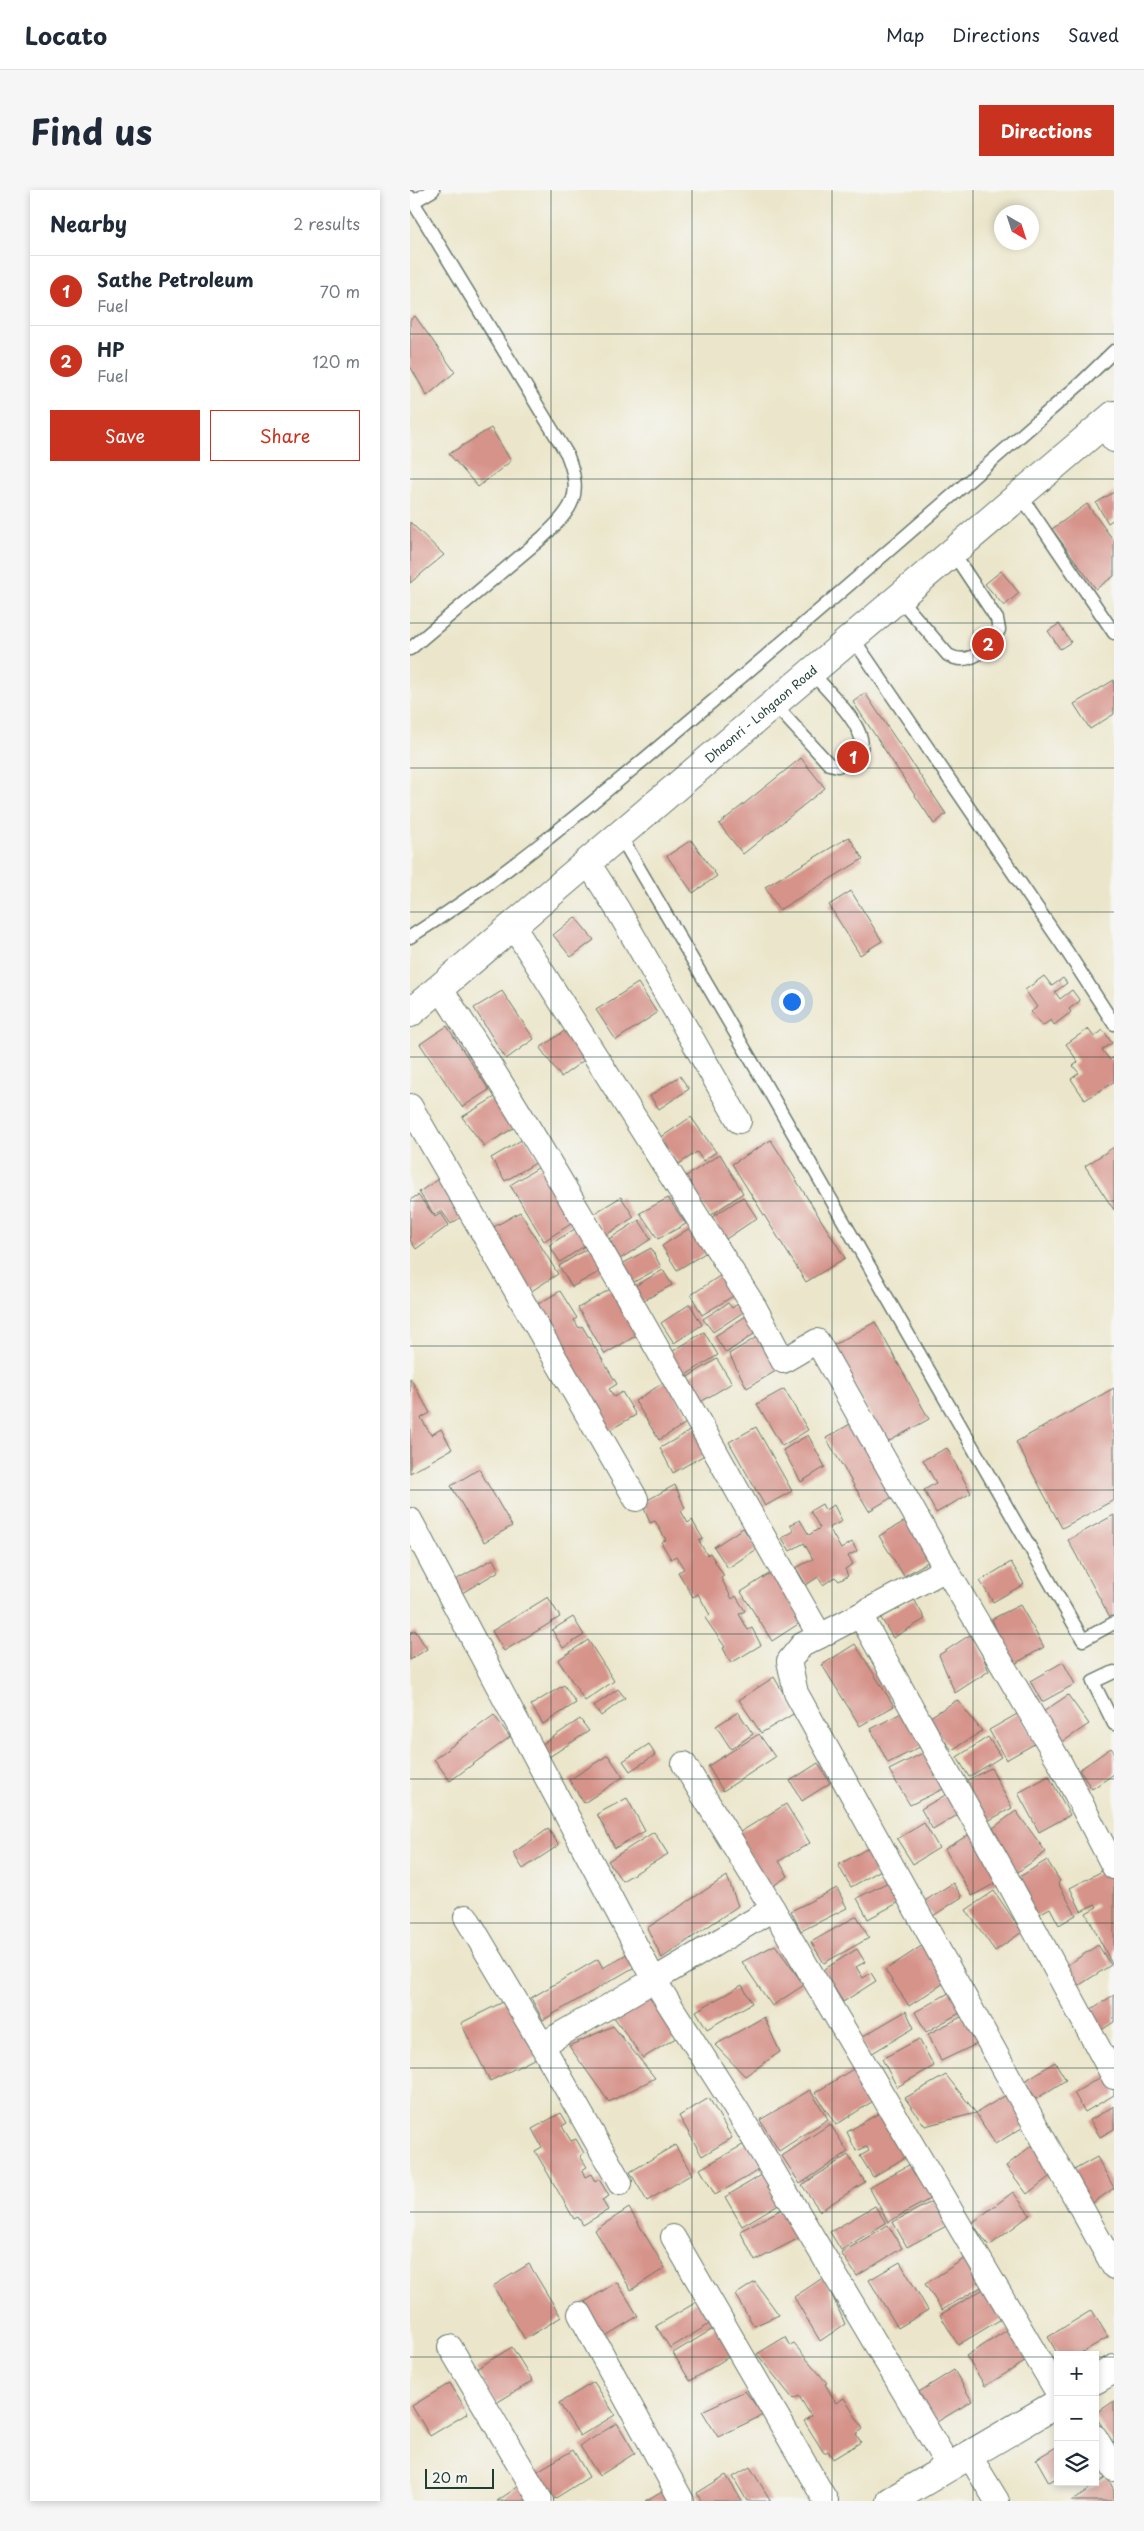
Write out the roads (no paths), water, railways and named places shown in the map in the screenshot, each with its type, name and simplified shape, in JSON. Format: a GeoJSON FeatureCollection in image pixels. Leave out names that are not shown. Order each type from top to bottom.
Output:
{"type":"FeatureCollection","features":[{"type":"Feature","properties":{"kind":"main road","name":"Dhaonri - Lohgaon Road"},"geometry":{"type":"LineString","coordinates":[[410,1013],[773,703],[1021,496],[1110,427]]}},
{"type":"Feature","properties":{"kind":"main road"},"geometry":{"type":"LineString","coordinates":[[1099,2378],[1114,2369]]}},
{"type":"Feature","properties":{"kind":"main road"},"geometry":{"type":"LineString","coordinates":[[891,2501],[1054,2405]]}},
{"type":"Feature","properties":{"kind":"street"},"geometry":{"type":"LineString","coordinates":[[587,861],[618,910],[739,1122]]}},
{"type":"Feature","properties":{"kind":"street"},"geometry":{"type":"LineString","coordinates":[[513,926],[755,1308],[783,1361],[817,1341],[946,1570],[1059,1761],[1114,1867]]}},
{"type":"Feature","properties":{"kind":"street"},"geometry":{"type":"LineString","coordinates":[[440,988],[504,1086],[619,1278],[721,1465],[820,1636]]}},
{"type":"Feature","properties":{"kind":"street"},"geometry":{"type":"LineString","coordinates":[[410,1106],[636,1499]]}},
{"type":"Feature","properties":{"kind":"street"},"geometry":{"type":"LineString","coordinates":[[410,1520],[654,1980],[959,2461],[997,2501]]}},
{"type":"Feature","properties":{"kind":"street"},"geometry":{"type":"LineString","coordinates":[[946,1570],[802,1645],[788,1661],[796,1693],[1114,2267]]}},
{"type":"Feature","properties":{"kind":"street"},"geometry":{"type":"LineString","coordinates":[[860,1615],[977,1823],[1114,2077]]}},
{"type":"Feature","properties":{"kind":"street"},"geometry":{"type":"LineString","coordinates":[[684,1764],[773,1909],[1054,2386]]}},
{"type":"Feature","properties":{"kind":"street"},"geometry":{"type":"LineString","coordinates":[[542,2045],[773,1909]]}},
{"type":"Feature","properties":{"kind":"street"},"geometry":{"type":"LineString","coordinates":[[466,1916],[620,2183]]}},
{"type":"Feature","properties":{"kind":"street"},"geometry":{"type":"LineString","coordinates":[[673,2236],[826,2501]]}},
{"type":"Feature","properties":{"kind":"street"},"geometry":{"type":"LineString","coordinates":[[580,2314],[682,2501]]}},
{"type":"Feature","properties":{"kind":"street"},"geometry":{"type":"LineString","coordinates":[[450,2347],[541,2501]]}},
{"type":"Feature","properties":{"kind":"street"},"geometry":{"type":"LineString","coordinates":[[1097,2441],[1114,2469]]}},
{"type":"Feature","properties":{"kind":"lane"},"geometry":{"type":"LineString","coordinates":[[410,649],[544,537],[560,521],[573,504],[575,476],[567,454],[412,200],[433,190]]}},
{"type":"Feature","properties":{"kind":"lane"},"geometry":{"type":"LineString","coordinates":[[410,937],[448,913],[591,804],[854,581],[1081,383],[1114,351]]}},
{"type":"Feature","properties":{"kind":"lane"},"geometry":{"type":"LineString","coordinates":[[1021,496],[1114,633]]}},
{"type":"Feature","properties":{"kind":"lane"},"geometry":{"type":"LineString","coordinates":[[899,598],[948,655],[956,660],[963,661],[987,647],[999,630],[997,619],[953,553]]}},
{"type":"Feature","properties":{"kind":"lane"},"geometry":{"type":"LineString","coordinates":[[852,637],[1068,953],[1114,1024]]}},
{"type":"Feature","properties":{"kind":"lane"},"geometry":{"type":"LineString","coordinates":[[773,703],[829,764],[838,766],[861,750],[862,737],[857,726],[811,672]]}},
{"type":"Feature","properties":{"kind":"lane"},"geometry":{"type":"LineString","coordinates":[[619,834],[761,1077],[1082,1640],[1114,1623]]}},
{"type":"Feature","properties":{"kind":"lane"},"geometry":{"type":"LineString","coordinates":[[1114,1672],[1093,1682],[1114,1724]]}},
{"type":"Feature","properties":{"kind":"place","name":"HP"},"geometry":{"type":"Point","coordinates":[988,644]}},
{"type":"Feature","properties":{"kind":"place","name":"Sathe Petroleum"},"geometry":{"type":"Point","coordinates":[853,757]}}]}
